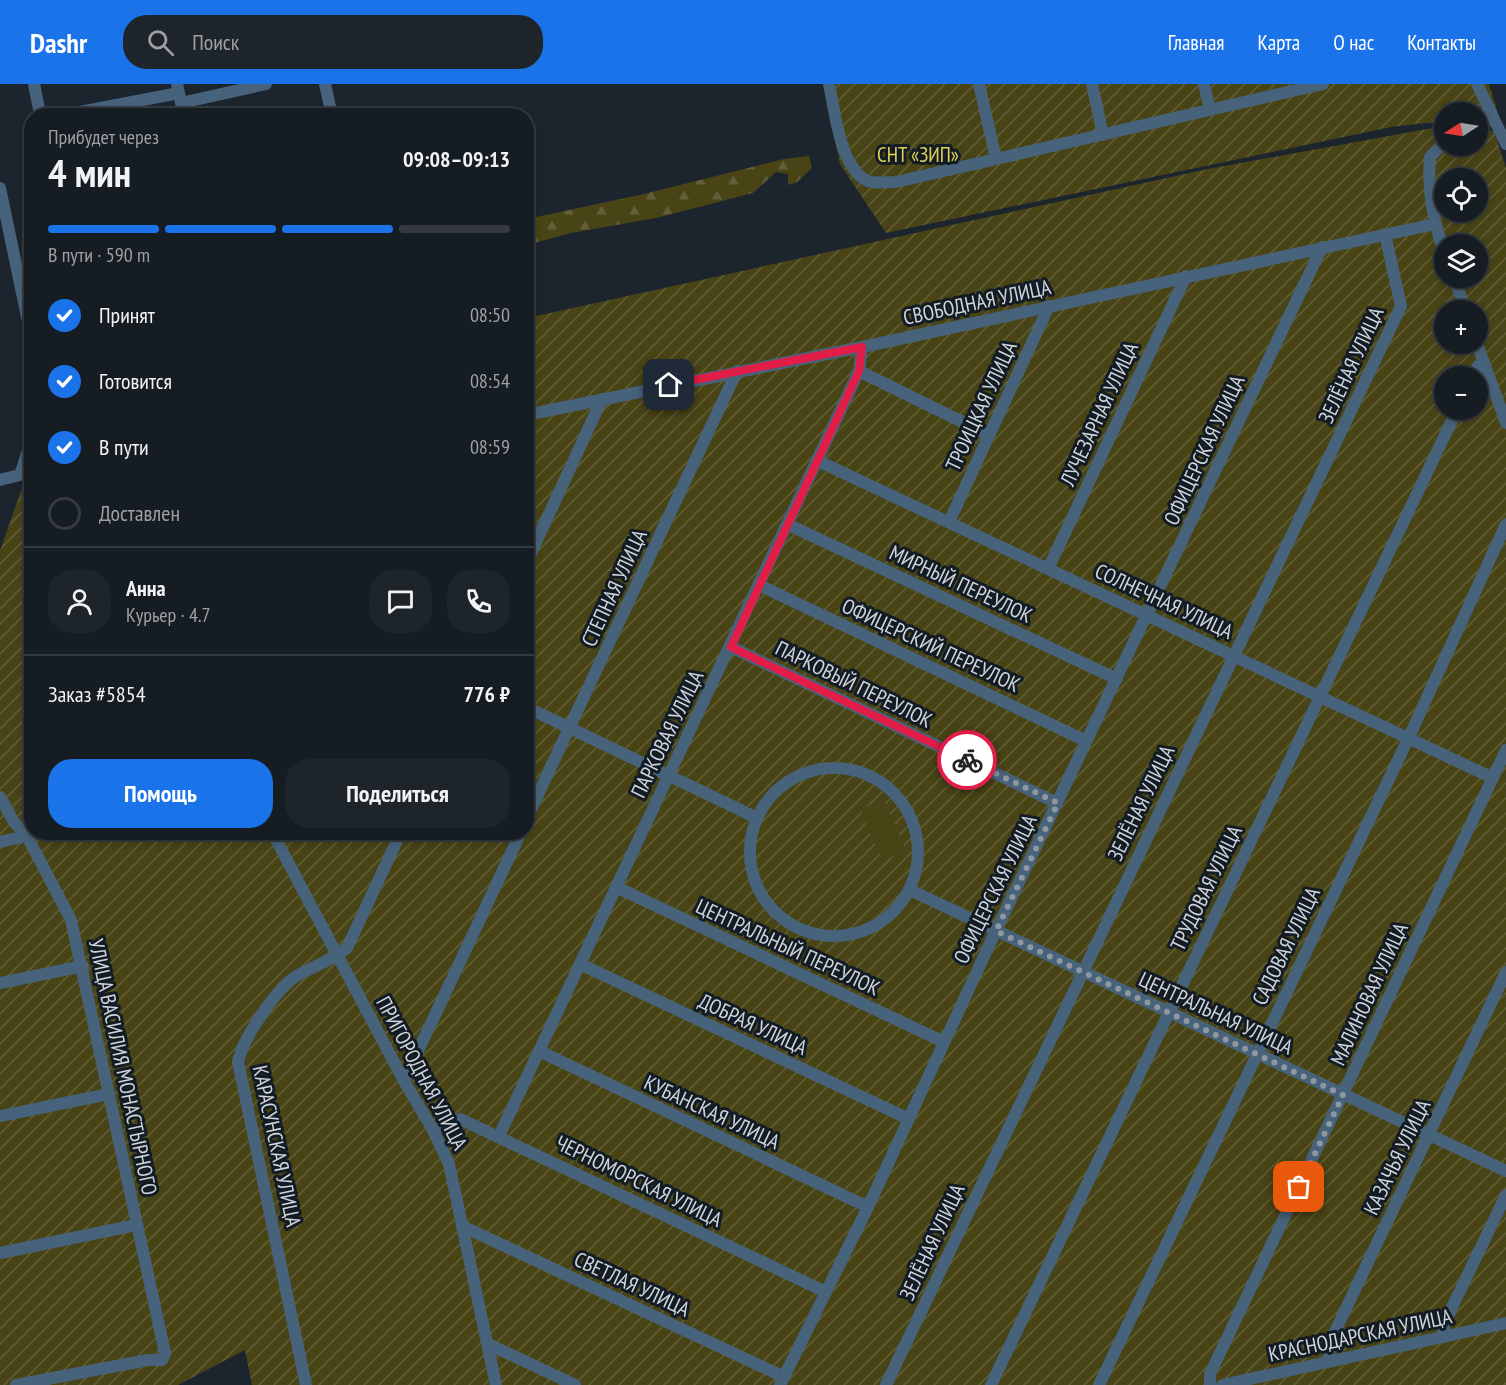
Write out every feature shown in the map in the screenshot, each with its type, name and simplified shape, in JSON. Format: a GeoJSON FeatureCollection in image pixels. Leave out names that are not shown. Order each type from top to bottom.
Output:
{"type":"FeatureCollection","features":[{"type":"Feature","properties":{"kind":"street"},"geometry":{"type":"LineString","coordinates":[[34,84],[39,108]]}},
{"type":"Feature","properties":{"kind":"street"},"geometry":{"type":"LineString","coordinates":[[101,108],[179,93],[267,84]]}},
{"type":"Feature","properties":{"kind":"street"},"geometry":{"type":"LineString","coordinates":[[325,84],[330,108]]}},
{"type":"Feature","properties":{"kind":"street"},"geometry":{"type":"LineString","coordinates":[[829,84],[850,167],[869,181],[896,182],[1318,85]]}},
{"type":"Feature","properties":{"kind":"street"},"geometry":{"type":"LineString","coordinates":[[979,84],[996,159]]}},
{"type":"Feature","properties":{"kind":"street"},"geometry":{"type":"LineString","coordinates":[[1092,84],[1103,135]]}},
{"type":"Feature","properties":{"kind":"street"},"geometry":{"type":"LineString","coordinates":[[1204,84],[1210,110]]}},
{"type":"Feature","properties":{"kind":"street"},"geometry":{"type":"LineString","coordinates":[[1477,84],[1506,142]]}},
{"type":"Feature","properties":{"kind":"street"},"geometry":{"type":"LineString","coordinates":[[179,93],[182,108]]}},
{"type":"Feature","properties":{"kind":"street"},"geometry":{"type":"LineString","coordinates":[[1434,153],[1430,157],[1428,179],[1438,234]]}},
{"type":"Feature","properties":{"kind":"street"},"geometry":{"type":"LineString","coordinates":[[0,188],[24,303]]}},
{"type":"Feature","properties":{"kind":"street","name":"СВОБОДНАЯ УЛИЦА"},"geometry":{"type":"LineString","coordinates":[[534,413],[862,347],[1435,224]]}},
{"type":"Feature","properties":{"kind":"street","name":"ЗЕЛЁНАЯ УЛИЦА"},"geometry":{"type":"LineString","coordinates":[[886,1385],[1082,969],[1401,306],[1385,234]]}},
{"type":"Feature","properties":{"kind":"street","name":"ОФИЦЕРСКАЯ УЛИЦА"},"geometry":{"type":"LineString","coordinates":[[782,1381],[868,1207],[996,931],[1322,247]]}},
{"type":"Feature","properties":{"kind":"street","name":"ЛУЧЕЗАРНАЯ УЛИЦА"},"geometry":{"type":"LineString","coordinates":[[1048,569],[1186,276]]}},
{"type":"Feature","properties":{"kind":"street","name":"ТРОИЦКАЯ УЛИЦА"},"geometry":{"type":"LineString","coordinates":[[949,522],[1048,306]]}},
{"type":"Feature","properties":{"kind":"street","name":"ПАРКОВАЯ УЛИЦА"},"geometry":{"type":"LineString","coordinates":[[499,1136],[668,775],[789,525],[859,371],[862,347]]}},
{"type":"Feature","properties":{"kind":"street"},"geometry":{"type":"LineString","coordinates":[[1481,354],[1506,423]]}},
{"type":"Feature","properties":{"kind":"street"},"geometry":{"type":"LineString","coordinates":[[1478,366],[1484,362]]}},
{"type":"Feature","properties":{"kind":"street","name":"СТЕПНАЯ УЛИЦА"},"geometry":{"type":"LineString","coordinates":[[534,803],[737,371]]}},
{"type":"Feature","properties":{"kind":"street"},"geometry":{"type":"LineString","coordinates":[[859,371],[989,435]]}},
{"type":"Feature","properties":{"kind":"street"},"geometry":{"type":"LineString","coordinates":[[534,547],[602,399]]}},
{"type":"Feature","properties":{"kind":"street","name":"ТРУДОВАЯ УЛИЦА"},"geometry":{"type":"LineString","coordinates":[[991,1385],[1452,420]]}},
{"type":"Feature","properties":{"kind":"street","name":"СОЛНЕЧНАЯ УЛИЦА"},"geometry":{"type":"LineString","coordinates":[[818,461],[1321,695],[1493,778]]}},
{"type":"Feature","properties":{"kind":"street"},"geometry":{"type":"LineString","coordinates":[[0,480],[20,475],[24,463]]}},
{"type":"Feature","properties":{"kind":"street","name":"САДОВАЯ УЛИЦА"},"geometry":{"type":"LineString","coordinates":[[1099,1385],[1409,737],[1506,524]]}},
{"type":"Feature","properties":{"kind":"street","name":"МИРНЫЙ ПЕРЕУЛОК"},"geometry":{"type":"LineString","coordinates":[[789,525],[1117,679]]}},
{"type":"Feature","properties":{"kind":"street","name":"ОФИЦЕРСКИЙ ПЕРЕУЛОК"},"geometry":{"type":"LineString","coordinates":[[759,585],[1086,741]]}},
{"type":"Feature","properties":{"kind":"street","name":"ПАРКОВЫЙ ПЕРЕУЛОК"},"geometry":{"type":"LineString","coordinates":[[731,647],[1058,803]]}},
{"type":"Feature","properties":{"kind":"street"},"geometry":{"type":"LineString","coordinates":[[534,712],[757,818]]}},
{"type":"Feature","properties":{"kind":"street","name":"МАЛИНОВАЯ УЛИЦА"},"geometry":{"type":"LineString","coordinates":[[1210,1385],[1210,1374],[1506,750]]}},
{"type":"Feature","properties":{"kind":"street"},"geometry":{"type":"LineString","coordinates":[[820,769],[837,769],[870,776],[890,789],[906,808],[916,832],[918,856],[910,890],[888,917],[865,931],[839,937],[812,934],[787,922],[768,904],[755,880],[750,854],[757,818],[776,791],[796,777],[820,769]]}},
{"type":"Feature","properties":{"kind":"street","name":"УЛИЦА ВАСИЛИЯ МОНАСТЫРНОГО"},"geometry":{"type":"LineString","coordinates":[[0,797],[14,822],[24,833]]}},
{"type":"Feature","properties":{"kind":"street"},"geometry":{"type":"LineString","coordinates":[[0,842],[24,837]]}},
{"type":"Feature","properties":{"kind":"street","name":"УЛИЦА ВАСИЛИЯ МОНАСТЫРНОГО"},"geometry":{"type":"LineString","coordinates":[[16,1385],[148,1360],[162,1360],[165,1353],[136,1225],[83,966],[71,920],[29,840]]}},
{"type":"Feature","properties":{"kind":"street","name":"ПРИГОРОДНАЯ УЛИЦА"},"geometry":{"type":"LineString","coordinates":[[278,840],[449,1164],[496,1385]]}},
{"type":"Feature","properties":{"kind":"street"},"geometry":{"type":"LineString","coordinates":[[337,956],[347,948],[397,840]]}},
{"type":"Feature","properties":{"kind":"street"},"geometry":{"type":"LineString","coordinates":[[404,1081],[517,840]]}},
{"type":"Feature","properties":{"kind":"street","name":"ЦЕНТРАЛЬНЫЙ ПЕРЕУЛОК"},"geometry":{"type":"LineString","coordinates":[[616,887],[944,1042]]}},
{"type":"Feature","properties":{"kind":"street","name":"ЦЕНТРАЛЬНАЯ УЛИЦА"},"geometry":{"type":"LineString","coordinates":[[910,890],[1082,969],[1167,1013],[1506,1171]]}},
{"type":"Feature","properties":{"kind":"street","name":"КАРАСУНСКАЯ УЛИЦА"},"geometry":{"type":"LineString","coordinates":[[306,1385],[238,1062],[241,1048],[282,989],[296,976],[337,956]]}},
{"type":"Feature","properties":{"kind":"street","name":"ДОБРАЯ УЛИЦА"},"geometry":{"type":"LineString","coordinates":[[580,964],[909,1119]]}},
{"type":"Feature","properties":{"kind":"street"},"geometry":{"type":"LineString","coordinates":[[0,983],[83,966]]}},
{"type":"Feature","properties":{"kind":"street","name":"КАЗАЧЬЯ УЛИЦА"},"geometry":{"type":"LineString","coordinates":[[1329,1361],[1330,1342],[1506,972]]}},
{"type":"Feature","properties":{"kind":"street","name":"КУБАНСКАЯ УЛИЦА"},"geometry":{"type":"LineString","coordinates":[[539,1051],[868,1207]]}},
{"type":"Feature","properties":{"kind":"street"},"geometry":{"type":"LineString","coordinates":[[0,1116],[109,1094]]}},
{"type":"Feature","properties":{"kind":"street","name":"ЧЕРНОМОРСКАЯ УЛИЦА"},"geometry":{"type":"LineString","coordinates":[[433,1131],[460,1119],[826,1292]]}},
{"type":"Feature","properties":{"kind":"street"},"geometry":{"type":"LineString","coordinates":[[1443,1337],[1444,1324],[1506,1195]]}},
{"type":"Feature","properties":{"kind":"street"},"geometry":{"type":"LineString","coordinates":[[0,1252],[136,1225]]}},
{"type":"Feature","properties":{"kind":"street","name":"СВЕТЛАЯ УЛИЦА"},"geometry":{"type":"LineString","coordinates":[[462,1226],[782,1381]]}},
{"type":"Feature","properties":{"kind":"street","name":"КРАСНОДАРСКАЯ УЛИЦА"},"geometry":{"type":"LineString","coordinates":[[1222,1385],[1506,1323]]}},
{"type":"Feature","properties":{"kind":"street"},"geometry":{"type":"LineString","coordinates":[[488,1344],[575,1385]]}},
{"type":"Feature","properties":{"kind":"green space","name":"СНТ «ЗИП»"},"geometry":{"type":"Polygon","coordinates":[[[823,84],[1489,84],[1502,127],[1488,126],[1488,102],[1434,102],[1434,122],[1391,127],[886,233],[840,164],[823,84]]]}},
{"type":"Feature","properties":{"kind":"green space"},"geometry":{"type":"Polygon","coordinates":[[[1434,128],[1434,156],[1488,156],[1488,131],[1494,131],[1506,168],[1506,1385],[252,1385],[245,1350],[178,1385],[0,1385],[0,551],[24,482],[24,840],[534,840],[534,316],[1208,169],[1434,128]]]}},
{"type":"Feature","properties":{"kind":"green space"},"geometry":{"type":"Polygon","coordinates":[[[809,156],[812,168],[797,182],[788,185],[788,174],[776,172],[753,193],[656,218],[571,233],[534,243],[534,218],[644,194],[784,159],[809,156]]]}},
{"type":"Feature","properties":{"kind":"green space"},"geometry":{"type":"Polygon","coordinates":[[[883,799],[906,850],[883,861],[860,810],[883,799]]]}},
{"type":"Feature","properties":{"kind":"way so far"},"geometry":{"type":"LineString","coordinates":[[967,760],[1058,803],[996,931],[1082,969],[1167,1013],[1343,1095],[1299,1187]]}},
{"type":"Feature","properties":{"kind":"route"},"geometry":{"type":"LineString","coordinates":[[669,385],[862,347],[859,371],[731,647],[967,760]]}}]}
